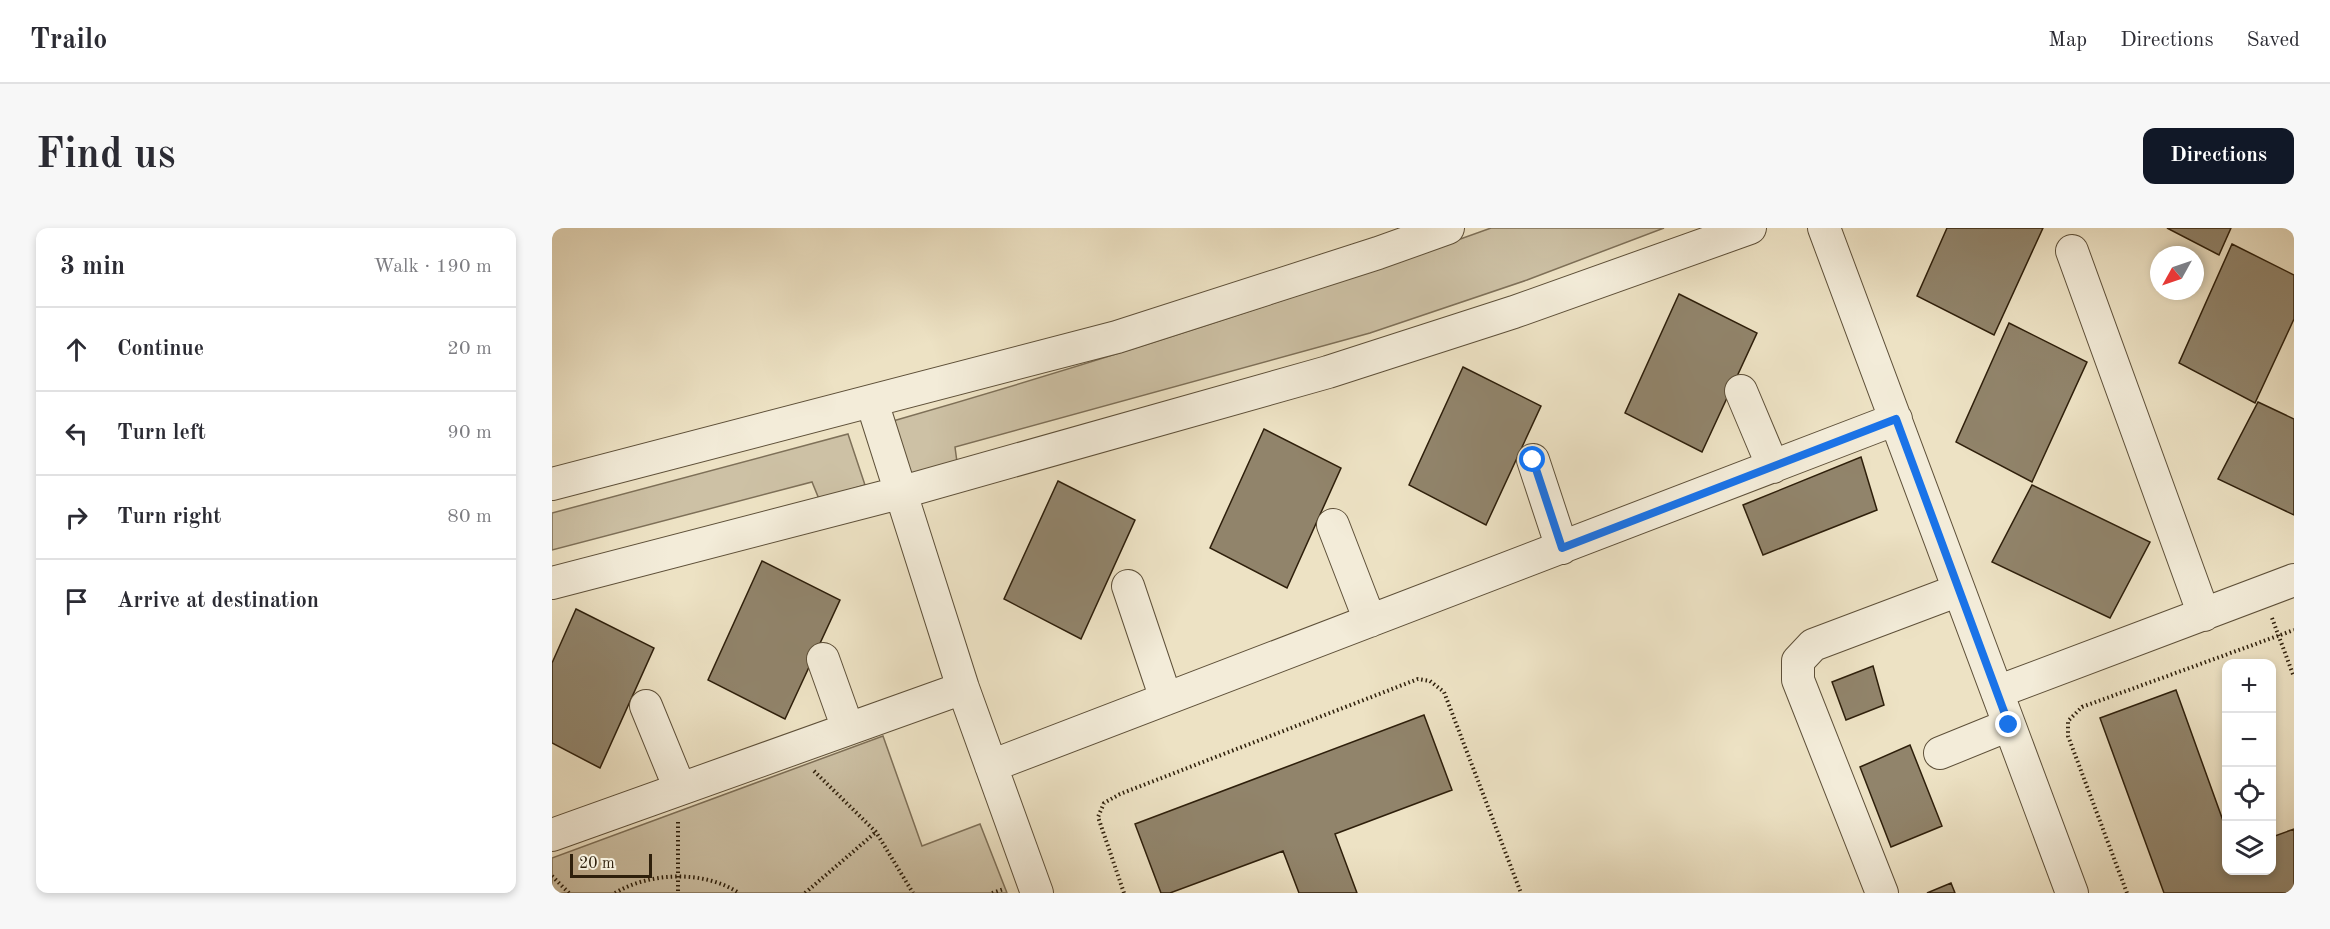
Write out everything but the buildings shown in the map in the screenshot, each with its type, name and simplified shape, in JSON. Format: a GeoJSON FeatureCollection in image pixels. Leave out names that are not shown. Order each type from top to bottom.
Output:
{"type":"FeatureCollection","features":[{"type":"Feature","properties":{"kind":"street"},"geometry":{"type":"LineString","coordinates":[[552,484],[1117,337],[1378,253],[1448,228]]}},
{"type":"Feature","properties":{"kind":"street"},"geometry":{"type":"LineString","coordinates":[[552,583],[899,493],[1328,372],[1514,312],[1750,228]]}},
{"type":"Feature","properties":{"kind":"street"},"geometry":{"type":"LineString","coordinates":[[1824,228],[2072,893]]}},
{"type":"Feature","properties":{"kind":"street"},"geometry":{"type":"LineString","coordinates":[[2072,251],[2204,615]]}},
{"type":"Feature","properties":{"kind":"street"},"geometry":{"type":"LineString","coordinates":[[1741,391],[1773,466]]}},
{"type":"Feature","properties":{"kind":"street"},"geometry":{"type":"LineString","coordinates":[[872,402],[899,493],[963,687],[1037,893]]}},
{"type":"Feature","properties":{"kind":"street"},"geometry":{"type":"LineString","coordinates":[[991,766],[1896,419]]}},
{"type":"Feature","properties":{"kind":"street"},"geometry":{"type":"LineString","coordinates":[[1533,460],[1562,548]]}},
{"type":"Feature","properties":{"kind":"street"},"geometry":{"type":"LineString","coordinates":[[1333,525],[1370,621]]}},
{"type":"Feature","properties":{"kind":"street"},"geometry":{"type":"LineString","coordinates":[[1997,692],[2294,580]]}},
{"type":"Feature","properties":{"kind":"street"},"geometry":{"type":"LineString","coordinates":[[1128,586],[1166,699]]}},
{"type":"Feature","properties":{"kind":"street"},"geometry":{"type":"LineString","coordinates":[[1882,893],[1798,680],[1798,661],[1813,645],[1959,590]]}},
{"type":"Feature","properties":{"kind":"street"},"geometry":{"type":"LineString","coordinates":[[823,658],[848,729]]}},
{"type":"Feature","properties":{"kind":"street"},"geometry":{"type":"LineString","coordinates":[[552,835],[679,800],[848,729],[963,687]]}},
{"type":"Feature","properties":{"kind":"street"},"geometry":{"type":"LineString","coordinates":[[645,706],[679,800]]}},
{"type":"Feature","properties":{"kind":"street"},"geometry":{"type":"LineString","coordinates":[[1940,753],[2009,725]]}},
{"type":"Feature","properties":{"kind":"path"},"geometry":{"type":"LineString","coordinates":[[2263,592],[2294,676]]}},
{"type":"Feature","properties":{"kind":"path"},"geometry":{"type":"LineString","coordinates":[[2127,893],[2068,736],[2068,721],[2082,707],[2294,630]]}},
{"type":"Feature","properties":{"kind":"path"},"geometry":{"type":"LineString","coordinates":[[1124,893],[1098,817],[1104,803],[1120,794],[1418,680],[1430,681],[1444,692],[1521,893]]}},
{"type":"Feature","properties":{"kind":"path"},"geometry":{"type":"LineString","coordinates":[[807,764],[876,832],[913,893]]}},
{"type":"Feature","properties":{"kind":"path"},"geometry":{"type":"LineString","coordinates":[[678,893],[679,800]]}},
{"type":"Feature","properties":{"kind":"path"},"geometry":{"type":"LineString","coordinates":[[805,893],[876,832]]}},
{"type":"Feature","properties":{"kind":"path"},"geometry":{"type":"LineString","coordinates":[[615,893],[629,884],[678,875],[727,885],[739,893]]}},
{"type":"Feature","properties":{"kind":"path"},"geometry":{"type":"LineString","coordinates":[[552,876],[569,893]]}},
{"type":"Feature","properties":{"kind":"path"},"geometry":{"type":"LineString","coordinates":[[992,893],[1005,888]]}},
{"type":"Feature","properties":{"kind":"shaded area"},"geometry":{"type":"Polygon","coordinates":[[[1491,228],[1664,228],[1527,280],[1370,333],[955,447],[957,462],[908,474],[893,421],[1194,329],[1491,228]]]}},
{"type":"Feature","properties":{"kind":"shaded area"},"geometry":{"type":"Polygon","coordinates":[[[848,434],[865,485],[819,499],[812,482],[552,550],[552,513],[848,434]]]}},
{"type":"Feature","properties":{"kind":"shaded area"},"geometry":{"type":"Polygon","coordinates":[[[883,736],[922,846],[980,824],[1007,893],[552,893],[552,858],[883,736]]]}},
{"type":"Feature","properties":{"kind":"route"},"geometry":{"type":"LineString","coordinates":[[1533,460],[1562,548],[1896,419],[2009,725]]}}]}
